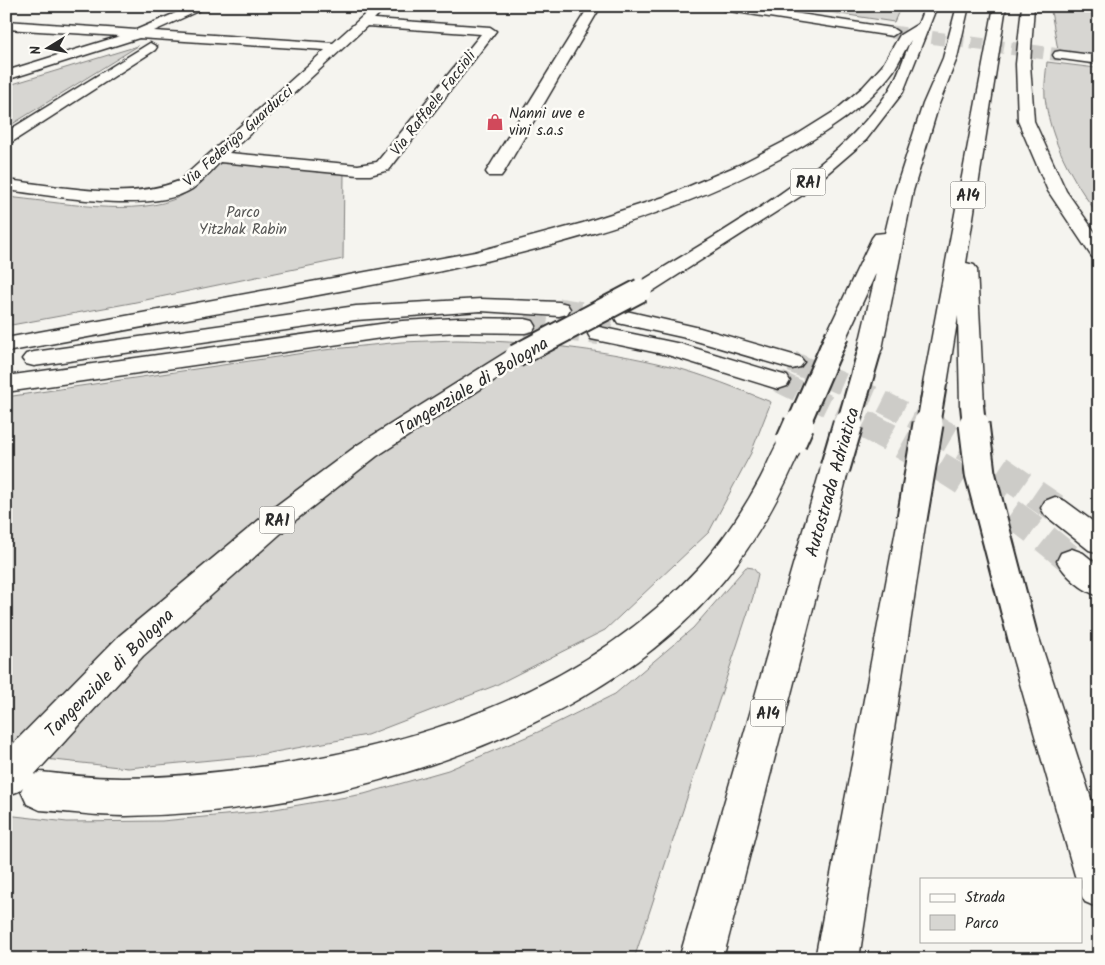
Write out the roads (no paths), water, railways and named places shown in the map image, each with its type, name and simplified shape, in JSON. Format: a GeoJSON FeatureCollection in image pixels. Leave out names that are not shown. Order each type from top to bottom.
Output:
{"type":"FeatureCollection","features":[{"type":"Feature","properties":{"kind":"main road"},"geometry":{"type":"LineString","coordinates":[[6,76],[140,34],[203,6]]}},
{"type":"Feature","properties":{"kind":"main road","name":"Via Federigo Guarducci"},"geometry":{"type":"LineString","coordinates":[[6,185],[132,197],[156,196],[185,185],[381,6]]}},
{"type":"Feature","properties":{"kind":"main road"},"geometry":{"type":"LineString","coordinates":[[495,172],[595,6]]}},
{"type":"Feature","properties":{"kind":"main road"},"geometry":{"type":"LineString","coordinates":[[723,6],[892,32]]}},
{"type":"Feature","properties":{"kind":"main road","name":"Autostrada Adriatica"},"geometry":{"type":"LineString","coordinates":[[702,959],[835,468],[870,348],[904,191],[931,104],[950,58],[963,6]]}},
{"type":"Feature","properties":{"kind":"main road","name":"A14"},"geometry":{"type":"LineString","coordinates":[[837,959],[1000,6]]}},
{"type":"Feature","properties":{"kind":"main road"},"geometry":{"type":"LineString","coordinates":[[1028,6],[1024,55],[1024,107],[1026,121],[1057,191],[1099,253]]}},
{"type":"Feature","properties":{"kind":"main road"},"geometry":{"type":"LineString","coordinates":[[1024,55],[1038,26],[1041,6]]}},
{"type":"Feature","properties":{"kind":"main road"},"geometry":{"type":"LineString","coordinates":[[6,346],[351,284],[477,258],[590,227],[662,203],[746,169],[801,139],[840,114],[868,90],[888,68],[905,38],[926,14]]}},
{"type":"Feature","properties":{"kind":"main road","name":"Tangenziale di Bologna"},"geometry":{"type":"LineString","coordinates":[[6,778],[131,646],[287,512],[368,450],[436,405],[516,356],[641,290],[795,192],[860,137],[896,92],[926,14]]}},
{"type":"Feature","properties":{"kind":"main road","name":"Via Raffaele Faccioli"},"geometry":{"type":"LineString","coordinates":[[215,157],[358,170],[370,170],[383,166],[490,31],[363,22]]}},
{"type":"Feature","properties":{"kind":"main road"},"geometry":{"type":"LineString","coordinates":[[6,25],[336,47]]}},
{"type":"Feature","properties":{"kind":"main road"},"geometry":{"type":"LineString","coordinates":[[6,139],[150,46]]}},
{"type":"Feature","properties":{"kind":"main road"},"geometry":{"type":"LineString","coordinates":[[1060,55],[1099,60]]}},
{"type":"Feature","properties":{"kind":"main road"},"geometry":{"type":"LineString","coordinates":[[1034,142],[1099,227]]}},
{"type":"Feature","properties":{"kind":"main road"},"geometry":{"type":"LineString","coordinates":[[40,791],[124,797],[207,792],[298,781],[397,759],[485,728],[563,689],[641,639],[700,586],[745,529],[779,469],[837,335],[904,191]]}},
{"type":"Feature","properties":{"kind":"main road"},"geometry":{"type":"LineString","coordinates":[[964,221],[972,405],[980,473],[1023,638],[1099,888]]}},
{"type":"Feature","properties":{"kind":"main road"},"geometry":{"type":"LineString","coordinates":[[6,363],[356,313],[481,305],[559,309]]}},
{"type":"Feature","properties":{"kind":"main road"},"geometry":{"type":"LineString","coordinates":[[626,318],[692,333],[792,362]]}},
{"type":"Feature","properties":{"kind":"main road"},"geometry":{"type":"LineString","coordinates":[[6,384],[402,328],[458,325],[525,326]]}},
{"type":"Feature","properties":{"kind":"main road"},"geometry":{"type":"LineString","coordinates":[[599,334],[674,348],[778,381]]}},
{"type":"Feature","properties":{"kind":"main road"},"geometry":{"type":"LineString","coordinates":[[1055,508],[1099,542]]}},
{"type":"Feature","properties":{"kind":"main road"},"geometry":{"type":"LineString","coordinates":[[1072,561],[1099,584]]}},
{"type":"Feature","properties":{"kind":"tunnel"},"geometry":{"type":"LineString","coordinates":[[892,32],[1060,55]]}},
{"type":"Feature","properties":{"kind":"tunnel"},"geometry":{"type":"LineString","coordinates":[[559,309],[614,317]]}},
{"type":"Feature","properties":{"kind":"tunnel"},"geometry":{"type":"LineString","coordinates":[[525,326],[599,334]]}},
{"type":"Feature","properties":{"kind":"tunnel"},"geometry":{"type":"LineString","coordinates":[[792,362],[873,397],[928,425]]}},
{"type":"Feature","properties":{"kind":"tunnel"},"geometry":{"type":"LineString","coordinates":[[778,381],[867,425]]}},
{"type":"Feature","properties":{"kind":"tunnel"},"geometry":{"type":"LineString","coordinates":[[864,424],[946,470],[998,504],[1024,522],[1072,561]]}},
{"type":"Feature","properties":{"kind":"tunnel"},"geometry":{"type":"LineString","coordinates":[[926,424],[972,451],[1055,508]]}},
{"type":"Feature","properties":{"kind":"place","name":"Nanni uve e vini s.a.s"},"geometry":{"type":"Point","coordinates":[495,122]}},
{"type":"Feature","properties":{"kind":"park label","name":"Parco Yitzhak Rabin"},"geometry":{"type":"Point","coordinates":[243,220]}}]}
